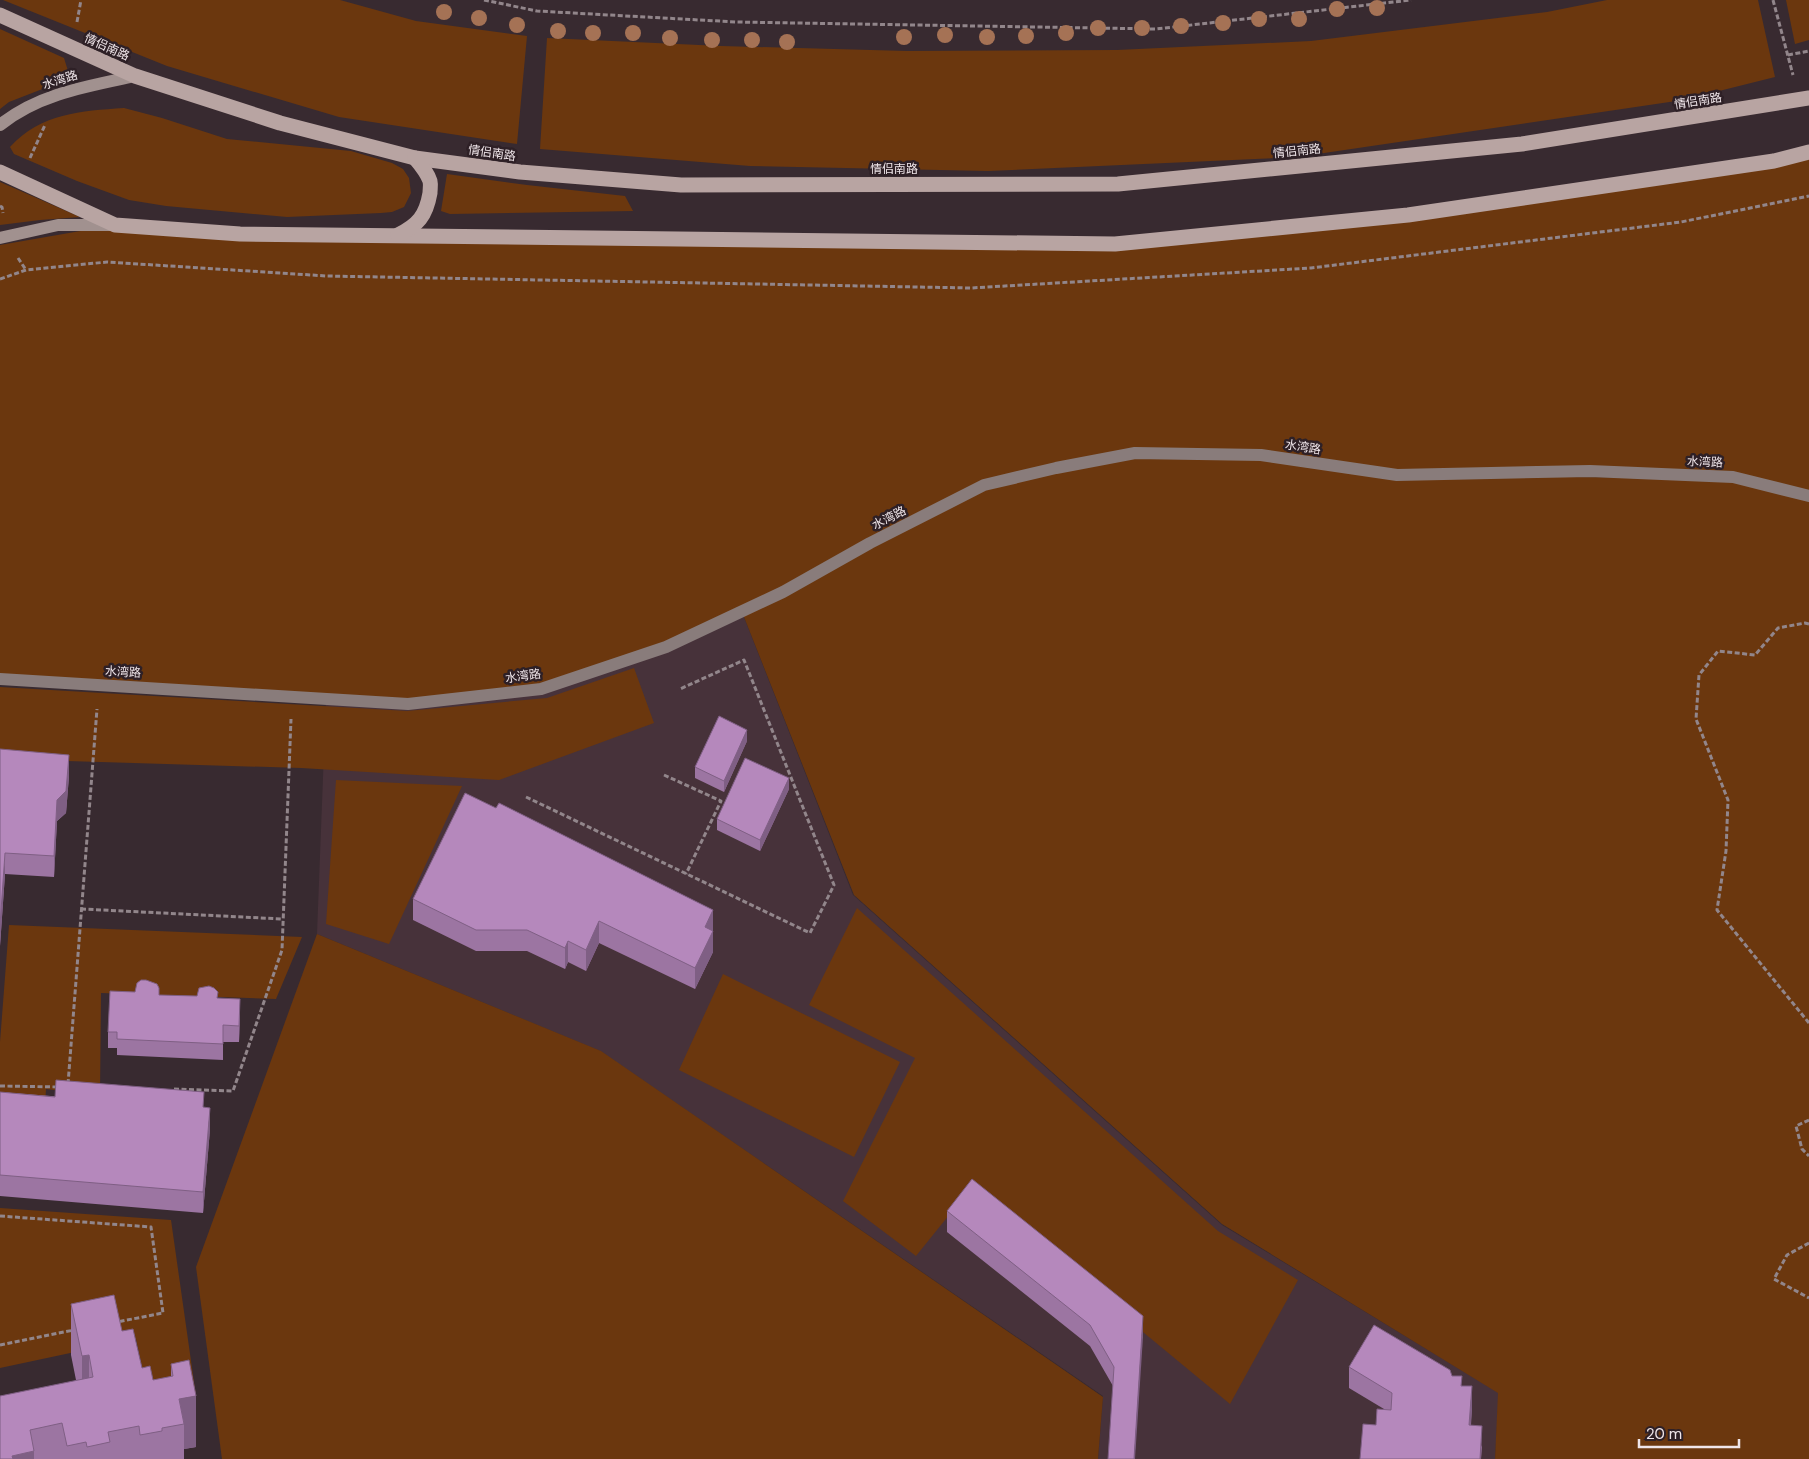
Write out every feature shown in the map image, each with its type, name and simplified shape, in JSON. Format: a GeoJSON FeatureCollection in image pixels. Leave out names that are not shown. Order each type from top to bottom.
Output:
{"type":"FeatureCollection","features":[{"type":"Feature","properties":{"kind":"highway","name":"情侣南路"},"geometry":{"type":"LineString","coordinates":[[0,15],[135,76],[280,123],[415,158],[520,172],[681,185],[1118,184],[1522,144],[1804,99]]}},
{"type":"Feature","properties":{"kind":"highway"},"geometry":{"type":"LineString","coordinates":[[0,172],[115,225],[240,234],[1116,244],[1408,215],[1774,161],[1809,152]]}},
{"type":"Feature","properties":{"kind":"highway"},"geometry":{"type":"LineString","coordinates":[[396,236],[413,228],[422,218],[428,203],[431,184],[425,170],[415,158]]}},
{"type":"Feature","properties":{"kind":"main road","name":"水湾路"},"geometry":{"type":"LineString","coordinates":[[0,125],[36,103],[72,89],[135,76]]}},
{"type":"Feature","properties":{"kind":"main road"},"geometry":{"type":"LineString","coordinates":[[0,238],[58,225],[115,225]]}},
{"type":"Feature","properties":{"kind":"street","name":"水湾路"},"geometry":{"type":"LineString","coordinates":[[0,679],[408,704],[541,689],[666,647],[783,592],[870,543],[984,485],[1056,468],[1135,453],[1261,455],[1397,475],[1590,471],[1733,477],[1809,496]]}},
{"type":"Feature","properties":{"kind":"path"},"geometry":{"type":"LineString","coordinates":[[484,0],[537,11],[736,22],[1156,29],[1412,0]]}},
{"type":"Feature","properties":{"kind":"path"},"geometry":{"type":"LineString","coordinates":[[1773,0],[1788,55],[1804,99]]}},
{"type":"Feature","properties":{"kind":"path"},"geometry":{"type":"LineString","coordinates":[[1788,55],[1809,51]]}},
{"type":"Feature","properties":{"kind":"path"},"geometry":{"type":"LineString","coordinates":[[1809,624],[1805,623],[1778,628],[1755,656],[1718,651],[1699,675],[1696,719],[1728,800],[1726,851],[1717,910],[1809,1023]]}},
{"type":"Feature","properties":{"kind":"path"},"geometry":{"type":"LineString","coordinates":[[526,797],[810,933],[834,885],[744,660],[680,689]]}},
{"type":"Feature","properties":{"kind":"path"},"geometry":{"type":"LineString","coordinates":[[0,1086],[68,1087],[98,685]]}},
{"type":"Feature","properties":{"kind":"path"},"geometry":{"type":"LineString","coordinates":[[165,1089],[233,1091],[282,950],[292,696]]}},
{"type":"Feature","properties":{"kind":"path"},"geometry":{"type":"LineString","coordinates":[[664,775],[721,801],[686,874]]}},
{"type":"Feature","properties":{"kind":"path"},"geometry":{"type":"LineString","coordinates":[[81,909],[283,919]]}},
{"type":"Feature","properties":{"kind":"path"},"geometry":{"type":"LineString","coordinates":[[1809,1120],[1796,1126],[1802,1148],[1809,1156]]}},
{"type":"Feature","properties":{"kind":"path"},"geometry":{"type":"LineString","coordinates":[[0,1216],[151,1227],[163,1313],[115,1322]]}},
{"type":"Feature","properties":{"kind":"path"},"geometry":{"type":"LineString","coordinates":[[1809,1243],[1787,1255],[1774,1279],[1809,1298]]}},
{"type":"Feature","properties":{"kind":"path"},"geometry":{"type":"LineString","coordinates":[[0,1345],[77,1330]]}},
{"type":"Feature","properties":{"kind":"shaded area"},"geometry":{"type":"Polygon","coordinates":[[[3,0],[340,0],[416,21],[527,36],[517,144],[339,117],[167,66],[3,0]]]}},
{"type":"Feature","properties":{"kind":"shaded area"},"geometry":{"type":"Polygon","coordinates":[[[1607,0],[1758,0],[1775,77],[1683,100],[1297,157],[988,171],[750,166],[540,149],[547,38],[721,46],[907,51],[1117,50],[1311,41],[1547,12],[1607,0]]]}},
{"type":"Feature","properties":{"kind":"shaded area"},"geometry":{"type":"Polygon","coordinates":[[[1786,0],[1809,0],[1809,40],[1795,44],[1786,0]]]}},
{"type":"Feature","properties":{"kind":"shaded area"},"geometry":{"type":"Polygon","coordinates":[[[0,29],[64,58],[68,71],[63,81],[9,102],[0,109],[0,29]]]}},
{"type":"Feature","properties":{"kind":"shaded area"},"geometry":{"type":"Polygon","coordinates":[[[124,108],[227,139],[351,151],[392,163],[403,169],[409,178],[411,193],[404,207],[392,212],[381,213],[287,217],[166,206],[129,200],[77,181],[14,154],[10,147],[35,127],[62,116],[124,108]]]}},
{"type":"Feature","properties":{"kind":"shaded area"},"geometry":{"type":"Polygon","coordinates":[[[1809,153],[1809,496],[1733,477],[1397,474],[1261,454],[1135,453],[983,484],[667,647],[541,689],[408,703],[0,678],[0,245],[115,225],[1115,245],[1409,215],[1809,153]]]}},
{"type":"Feature","properties":{"kind":"shaded area"},"geometry":{"type":"Polygon","coordinates":[[[447,174],[625,196],[633,211],[450,214],[441,211],[447,174]]]}},
{"type":"Feature","properties":{"kind":"shaded area"},"geometry":{"type":"Polygon","coordinates":[[[0,182],[80,217],[0,225],[0,182]]]}},
{"type":"Feature","properties":{"kind":"shaded area"},"geometry":{"type":"Polygon","coordinates":[[[1135,454],[1262,456],[1397,476],[1733,478],[1809,497],[1809,1459],[1495,1459],[1498,1393],[1222,1224],[854,895],[742,612],[984,485],[1135,454]]]}},
{"type":"Feature","properties":{"kind":"shaded area"},"geometry":{"type":"Polygon","coordinates":[[[742,612],[853,895],[1222,1225],[1499,1393],[1495,1459],[1098,1459],[1103,1396],[600,1051],[317,934],[326,699],[742,612]]]}},
{"type":"Feature","properties":{"kind":"shaded area"},"geometry":{"type":"Polygon","coordinates":[[[634,668],[654,723],[499,780],[301,768],[0,759],[0,687],[407,711],[547,698],[634,668]]]}},
{"type":"Feature","properties":{"kind":"shaded area"},"geometry":{"type":"Polygon","coordinates":[[[336,780],[462,786],[389,944],[326,924],[336,780]]]}},
{"type":"Feature","properties":{"kind":"shaded area"},"geometry":{"type":"Polygon","coordinates":[[[857,908],[1218,1231],[1298,1280],[1230,1404],[970,1189],[916,1256],[843,1201],[915,1058],[809,1005],[857,908]]]}},
{"type":"Feature","properties":{"kind":"shaded area"},"geometry":{"type":"Polygon","coordinates":[[[9,925],[302,937],[276,999],[101,993],[100,1096],[46,1089],[45,1106],[0,1103],[0,1042],[9,925]]]}},
{"type":"Feature","properties":{"kind":"shaded area"},"geometry":{"type":"Polygon","coordinates":[[[317,934],[601,1051],[1103,1397],[1098,1459],[222,1459],[196,1267],[317,934]]]}},
{"type":"Feature","properties":{"kind":"shaded area"},"geometry":{"type":"Polygon","coordinates":[[[723,974],[900,1062],[854,1157],[679,1070],[723,974]]]}},
{"type":"Feature","properties":{"kind":"shaded area"},"geometry":{"type":"Polygon","coordinates":[[[0,1208],[171,1220],[196,1396],[150,1404],[136,1339],[0,1368],[0,1208]]]}},
{"type":"Feature","properties":{"kind":"building"},"geometry":{"type":"Polygon","coordinates":[[[719,716],[747,730],[724,781],[695,767],[719,716]]]}},
{"type":"Feature","properties":{"kind":"building"},"geometry":{"type":"Polygon","coordinates":[[[0,749],[69,755],[66,791],[57,800],[54,856],[5,853],[0,925],[0,749]]]}},
{"type":"Feature","properties":{"kind":"building"},"geometry":{"type":"Polygon","coordinates":[[[745,758],[789,778],[760,840],[717,819],[745,758]]]}},
{"type":"Feature","properties":{"kind":"building"},"geometry":{"type":"Polygon","coordinates":[[[465,793],[496,808],[499,803],[713,910],[705,927],[713,931],[695,968],[599,921],[586,950],[568,941],[565,948],[527,930],[476,930],[413,899],[465,793]]]}},
{"type":"Feature","properties":{"kind":"building"},"geometry":{"type":"Polygon","coordinates":[[[141,980],[157,984],[159,995],[197,996],[199,988],[209,986],[218,992],[217,998],[240,999],[239,1026],[223,1025],[223,1044],[117,1039],[117,1032],[108,1032],[110,991],[135,992],[137,983],[141,980]]]}},
{"type":"Feature","properties":{"kind":"building"},"geometry":{"type":"Polygon","coordinates":[[[56,1080],[204,1092],[203,1107],[210,1108],[203,1192],[0,1175],[0,1092],[55,1097],[56,1080]]]}},
{"type":"Feature","properties":{"kind":"building"},"geometry":{"type":"Polygon","coordinates":[[[972,1179],[1143,1316],[1134,1459],[1108,1459],[1114,1367],[1090,1325],[947,1211],[972,1179]]]}},
{"type":"Feature","properties":{"kind":"building"},"geometry":{"type":"Polygon","coordinates":[[[114,1295],[122,1331],[133,1329],[142,1368],[150,1366],[153,1380],[173,1376],[171,1364],[189,1360],[196,1396],[179,1399],[184,1424],[140,1435],[139,1426],[108,1432],[110,1442],[87,1447],[86,1442],[67,1446],[62,1423],[30,1430],[34,1451],[12,1456],[13,1459],[0,1459],[0,1396],[93,1377],[89,1355],[82,1356],[71,1304],[114,1295]]]}},
{"type":"Feature","properties":{"kind":"building"},"geometry":{"type":"Polygon","coordinates":[[[1374,1325],[1450,1370],[1452,1376],[1462,1376],[1461,1386],[1472,1386],[1469,1425],[1482,1426],[1480,1459],[1360,1459],[1363,1424],[1376,1425],[1377,1409],[1391,1410],[1392,1393],[1349,1367],[1374,1325]]]}}]}
